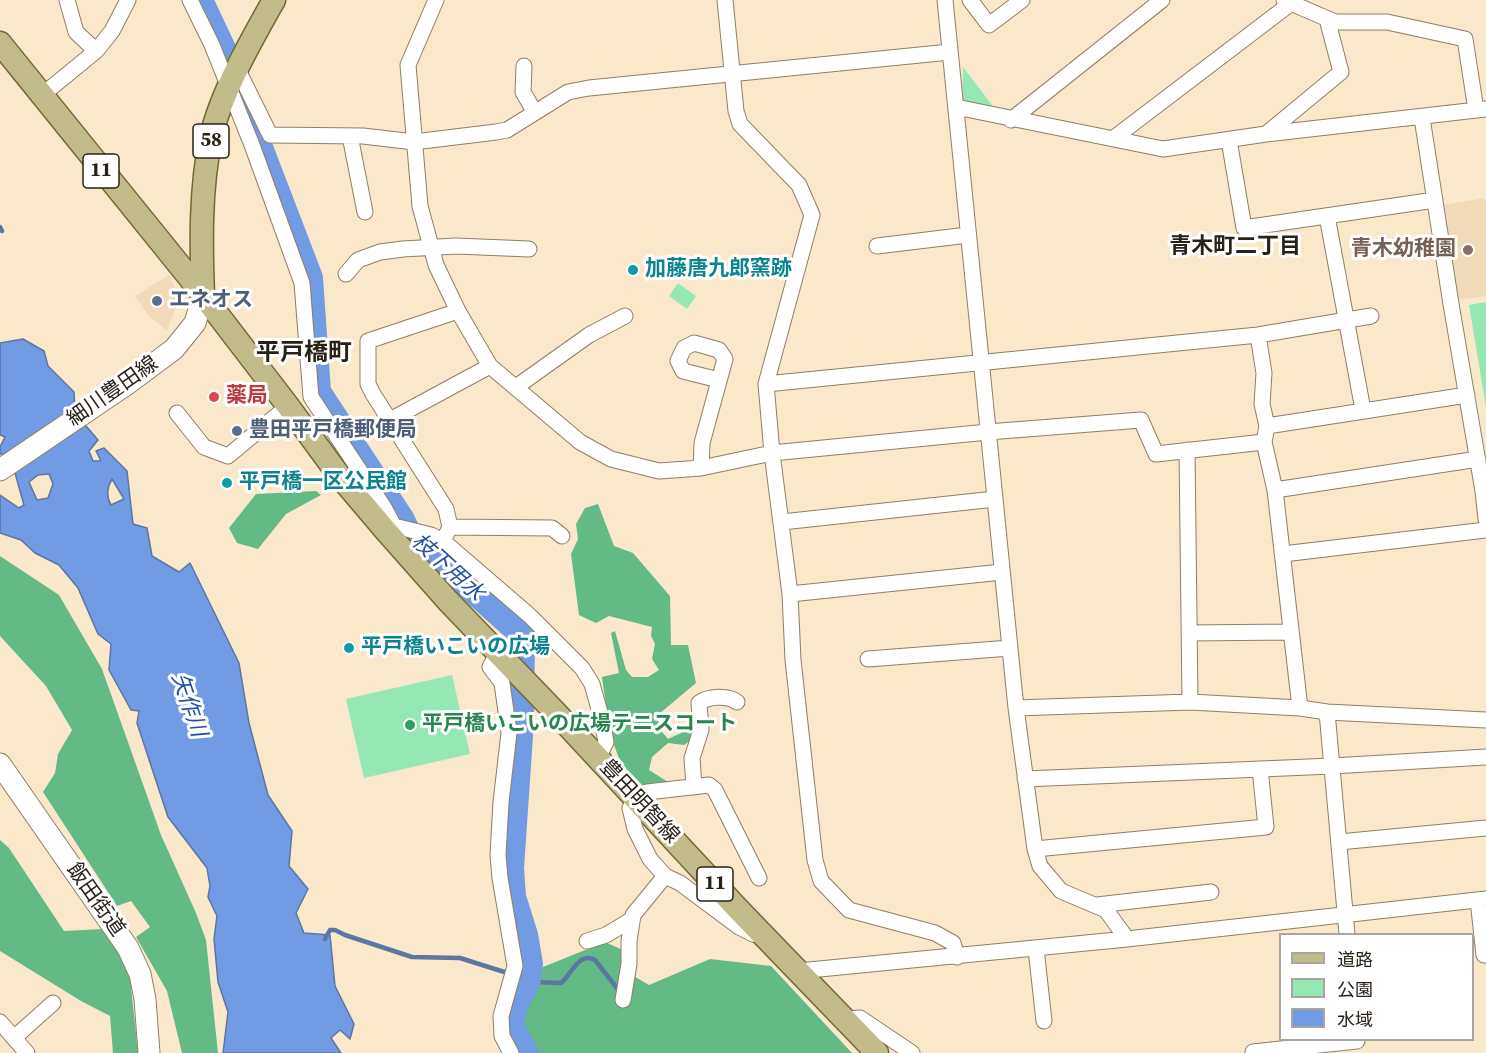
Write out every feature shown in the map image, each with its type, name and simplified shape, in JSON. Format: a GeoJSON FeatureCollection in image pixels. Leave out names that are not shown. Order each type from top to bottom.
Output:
{"type":"FeatureCollection","features":[{"type":"Feature","properties":{"kind":"main road","name":"58"},"geometry":{"type":"LineString","coordinates":[[203,296],[204,189],[212,135],[233,78],[274,0]]}},
{"type":"Feature","properties":{"kind":"main road","name":"豊田明智線"},"geometry":{"type":"LineString","coordinates":[[0,43],[203,296],[341,478],[393,528],[500,656],[877,1053]]}},
{"type":"Feature","properties":{"kind":"street"},"geometry":{"type":"LineString","coordinates":[[68,0],[76,32],[96,51]]}},
{"type":"Feature","properties":{"kind":"street"},"geometry":{"type":"LineString","coordinates":[[41,96],[96,51],[112,31],[128,0]]}},
{"type":"Feature","properties":{"kind":"street"},"geometry":{"type":"LineString","coordinates":[[190,0],[212,45],[270,135],[350,136],[414,142],[507,130],[534,111],[568,92],[732,73],[950,52]]}},
{"type":"Feature","properties":{"kind":"street"},"geometry":{"type":"LineString","coordinates":[[436,0],[408,65],[420,206],[436,265],[458,311],[490,366],[580,441],[611,459],[659,471],[701,468],[772,453],[1141,420],[1156,454],[1264,442]]}},
{"type":"Feature","properties":{"kind":"street"},"geometry":{"type":"LineString","coordinates":[[724,0],[740,124],[799,185],[812,215],[766,384],[772,453],[790,594],[793,660],[815,860],[821,881],[849,910],[935,933],[953,943],[957,957]]}},
{"type":"Feature","properties":{"kind":"street"},"geometry":{"type":"LineString","coordinates":[[945,0],[1016,708],[1035,849],[1040,866],[1061,891],[1106,910],[1127,939]]}},
{"type":"Feature","properties":{"kind":"street"},"geometry":{"type":"LineString","coordinates":[[970,0],[989,25],[1022,0]]}},
{"type":"Feature","properties":{"kind":"street"},"geometry":{"type":"LineString","coordinates":[[1011,120],[1162,0]]}},
{"type":"Feature","properties":{"kind":"street"},"geometry":{"type":"LineString","coordinates":[[956,107],[1011,120],[1163,149],[1266,134],[1481,110],[1465,39],[1387,22],[1335,22],[1287,2],[1114,138]]}},
{"type":"Feature","properties":{"kind":"street"},"geometry":{"type":"LineString","coordinates":[[1266,134],[1341,72],[1327,19]]}},
{"type":"Feature","properties":{"kind":"street"},"geometry":{"type":"LineString","coordinates":[[524,66],[523,92],[534,111]]}},
{"type":"Feature","properties":{"kind":"street"},"geometry":{"type":"LineString","coordinates":[[233,78],[303,283],[311,398],[386,509],[393,528],[418,533],[446,534],[552,528],[562,537]]}},
{"type":"Feature","properties":{"kind":"street"},"geometry":{"type":"LineString","coordinates":[[1422,118],[1467,395],[1479,421],[1478,459],[1484,490],[1486,519]]}},
{"type":"Feature","properties":{"kind":"street"},"geometry":{"type":"LineString","coordinates":[[350,136],[365,212]]}},
{"type":"Feature","properties":{"kind":"street"},"geometry":{"type":"LineString","coordinates":[[1229,140],[1244,228],[1435,200]]}},
{"type":"Feature","properties":{"kind":"street"},"geometry":{"type":"LineString","coordinates":[[1327,216],[1363,410]]}},
{"type":"Feature","properties":{"kind":"street"},"geometry":{"type":"LineString","coordinates":[[877,246],[968,235]]}},
{"type":"Feature","properties":{"kind":"street"},"geometry":{"type":"LineString","coordinates":[[346,274],[358,260],[380,252],[430,246],[529,249]]}},
{"type":"Feature","properties":{"kind":"street","name":"細川豊田線"},"geometry":{"type":"LineString","coordinates":[[0,470],[127,384],[174,349],[195,323],[203,296]]}},
{"type":"Feature","properties":{"kind":"street"},"geometry":{"type":"LineString","coordinates":[[458,311],[368,341],[368,384],[446,509],[446,534],[582,668],[592,684],[606,742],[598,758]]}},
{"type":"Feature","properties":{"kind":"street"},"geometry":{"type":"LineString","coordinates":[[516,387],[589,335],[625,316]]}},
{"type":"Feature","properties":{"kind":"street"},"geometry":{"type":"LineString","coordinates":[[766,384],[1257,335],[1371,316]]}},
{"type":"Feature","properties":{"kind":"street"},"geometry":{"type":"LineString","coordinates":[[1257,335],[1264,373],[1262,404],[1267,426],[1264,442],[1275,490],[1300,708]]}},
{"type":"Feature","properties":{"kind":"street"},"geometry":{"type":"LineString","coordinates":[[390,420],[490,366]]}},
{"type":"Feature","properties":{"kind":"street"},"geometry":{"type":"LineString","coordinates":[[701,468],[702,443],[719,380]]}},
{"type":"Feature","properties":{"kind":"street"},"geometry":{"type":"LineString","coordinates":[[1267,426],[1467,395]]}},
{"type":"Feature","properties":{"kind":"street"},"geometry":{"type":"LineString","coordinates":[[177,413],[204,447],[228,456],[288,406]]}},
{"type":"Feature","properties":{"kind":"street"},"geometry":{"type":"LineString","coordinates":[[1187,450],[1190,702]]}},
{"type":"Feature","properties":{"kind":"street"},"geometry":{"type":"LineString","coordinates":[[1275,490],[1478,459]]}},
{"type":"Feature","properties":{"kind":"street"},"geometry":{"type":"LineString","coordinates":[[782,522],[995,499]]}},
{"type":"Feature","properties":{"kind":"street"},"geometry":{"type":"LineString","coordinates":[[1283,554],[1486,530]]}},
{"type":"Feature","properties":{"kind":"street"},"geometry":{"type":"LineString","coordinates":[[790,594],[1002,572]]}},
{"type":"Feature","properties":{"kind":"street"},"geometry":{"type":"LineString","coordinates":[[1189,633],[1291,632]]}},
{"type":"Feature","properties":{"kind":"street"},"geometry":{"type":"LineString","coordinates":[[868,659],[1010,648]]}},
{"type":"Feature","properties":{"kind":"street"},"geometry":{"type":"LineString","coordinates":[[500,656],[490,667],[502,683],[509,733],[498,855],[513,976],[501,1016],[502,1036],[511,1053]]}},
{"type":"Feature","properties":{"kind":"street"},"geometry":{"type":"LineString","coordinates":[[694,787],[692,759],[701,730],[699,703],[704,699],[727,698],[737,702]]}},
{"type":"Feature","properties":{"kind":"street"},"geometry":{"type":"LineString","coordinates":[[1016,708],[1190,702],[1486,720]]}},
{"type":"Feature","properties":{"kind":"street"},"geometry":{"type":"LineString","coordinates":[[1327,712],[1347,933]]}},
{"type":"Feature","properties":{"kind":"street"},"geometry":{"type":"LineString","coordinates":[[1025,779],[1486,757]]}},
{"type":"Feature","properties":{"kind":"street","name":"飯田街道"},"geometry":{"type":"LineString","coordinates":[[0,764],[128,948],[140,974],[145,999],[149,1053]]}},
{"type":"Feature","properties":{"kind":"street"},"geometry":{"type":"LineString","coordinates":[[1035,849],[1266,827],[1260,769]]}},
{"type":"Feature","properties":{"kind":"street"},"geometry":{"type":"LineString","coordinates":[[759,878],[715,789],[709,785],[647,792],[634,797],[630,808],[635,829],[651,858],[665,876],[680,884],[739,927],[753,934],[765,936]]}},
{"type":"Feature","properties":{"kind":"street"},"geometry":{"type":"LineString","coordinates":[[1339,842],[1486,828]]}},
{"type":"Feature","properties":{"kind":"street"},"geometry":{"type":"LineString","coordinates":[[624,995],[629,964],[631,920],[665,876]]}},
{"type":"Feature","properties":{"kind":"street"},"geometry":{"type":"LineString","coordinates":[[1097,905],[1211,892]]}},
{"type":"Feature","properties":{"kind":"street"},"geometry":{"type":"LineString","coordinates":[[799,971],[1036,949],[1482,900],[1484,955],[1486,955]]}},
{"type":"Feature","properties":{"kind":"street"},"geometry":{"type":"LineString","coordinates":[[587,941],[606,935],[631,920]]}},
{"type":"Feature","properties":{"kind":"street"},"geometry":{"type":"LineString","coordinates":[[1036,949],[1044,1021]]}},
{"type":"Feature","properties":{"kind":"street"},"geometry":{"type":"LineString","coordinates":[[15,1037],[53,1003]]}},
{"type":"Feature","properties":{"kind":"street"},"geometry":{"type":"LineString","coordinates":[[846,1019],[860,1018],[912,1053]]}},
{"type":"Feature","properties":{"kind":"street"},"geometry":{"type":"LineString","coordinates":[[0,1022],[27,1053]]}},
{"type":"Feature","properties":{"kind":"street"},"geometry":{"type":"LineString","coordinates":[[1253,1052],[1357,1045]]}},
{"type":"Feature","properties":{"kind":"shaded area","name":"青木幼稚園"},"geometry":{"type":"Polygon","coordinates":[[[1486,198],[1486,296],[1457,300],[1443,205],[1486,198]]]}},
{"type":"Feature","properties":{"kind":"shaded area","name":"エネオス"},"geometry":{"type":"Polygon","coordinates":[[[169,275],[174,285],[176,307],[167,331],[149,316],[135,296],[169,275]]]}},
{"type":"Feature","properties":{"kind":"green space"},"geometry":{"type":"Polygon","coordinates":[[[963,67],[995,109],[962,104],[963,67]]]}},
{"type":"Feature","properties":{"kind":"green space"},"geometry":{"type":"Polygon","coordinates":[[[678,283],[696,296],[687,309],[669,296],[678,283]]]}},
{"type":"Feature","properties":{"kind":"green space"},"geometry":{"type":"Polygon","coordinates":[[[1486,302],[1486,407],[1469,305],[1486,302]]]}},
{"type":"Feature","properties":{"kind":"green space"},"geometry":{"type":"Polygon","coordinates":[[[316,491],[321,495],[286,514],[258,549],[237,543],[229,528],[256,494],[316,491]]]}},
{"type":"Feature","properties":{"kind":"green space"},"geometry":{"type":"Polygon","coordinates":[[[598,504],[614,546],[633,553],[670,596],[671,645],[688,645],[696,683],[659,714],[658,727],[668,739],[681,733],[693,718],[697,736],[684,745],[668,743],[652,757],[649,770],[676,787],[646,790],[621,764],[610,734],[602,677],[619,673],[611,633],[615,631],[626,670],[632,677],[648,677],[659,670],[652,659],[655,644],[651,636],[652,627],[609,616],[596,623],[579,615],[571,554],[578,539],[576,524],[585,508],[598,504]]]}},
{"type":"Feature","properties":{"kind":"green space"},"geometry":{"type":"Polygon","coordinates":[[[0,556],[59,595],[102,669],[161,835],[206,940],[218,1053],[182,1053],[167,991],[136,937],[150,927],[131,901],[117,906],[43,792],[55,773],[58,754],[72,730],[46,686],[0,636],[0,556]]]}},
{"type":"Feature","properties":{"kind":"green space"},"geometry":{"type":"Polygon","coordinates":[[[452,675],[470,754],[364,778],[346,699],[452,675]]]}},
{"type":"Feature","properties":{"kind":"green space"},"geometry":{"type":"Polygon","coordinates":[[[0,840],[9,848],[64,931],[102,929],[129,968],[138,1053],[113,1053],[110,1016],[81,1001],[0,951],[0,840]]]}},
{"type":"Feature","properties":{"kind":"green space"},"geometry":{"type":"Polygon","coordinates":[[[605,942],[625,951],[632,975],[649,985],[710,959],[771,966],[852,1053],[529,1053],[514,1025],[518,1008],[534,988],[543,967],[605,942]]]}},
{"type":"Feature","properties":{"kind":"water","name":"矢作川"},"geometry":{"type":"Polygon","coordinates":[[[23,339],[44,351],[48,366],[74,392],[75,413],[98,440],[89,451],[93,461],[101,461],[96,451],[104,448],[127,471],[133,524],[147,528],[152,556],[179,572],[190,563],[239,663],[249,723],[268,795],[292,831],[289,866],[308,889],[296,913],[304,933],[330,935],[335,986],[354,1024],[350,1039],[340,1030],[331,1038],[341,1053],[223,1053],[228,1012],[218,982],[214,939],[217,916],[208,897],[210,886],[207,868],[168,817],[137,723],[139,711],[131,710],[109,670],[111,644],[98,634],[78,588],[59,565],[35,553],[21,540],[0,533],[0,495],[19,508],[24,505],[15,473],[4,454],[0,454],[0,447],[5,437],[0,435],[0,343],[23,339]],[[49,474],[38,475],[29,482],[37,500],[48,498],[53,484],[49,474]],[[112,479],[108,492],[111,505],[124,499],[112,479]]]}},
{"type":"Feature","properties":{"kind":"waterway","name":"枝下用水"},"geometry":{"type":"LineString","coordinates":[[200,0],[225,53]]}},
{"type":"Feature","properties":{"kind":"waterway","name":"枝下用水"},"geometry":{"type":"LineString","coordinates":[[241,98],[310,278],[318,392],[402,520],[412,541],[448,568],[522,637],[521,721],[511,868],[513,897],[525,935],[530,964],[528,980],[514,1008],[511,1027],[525,1053]]}},
{"type":"Feature","properties":{"kind":"waterway"},"geometry":{"type":"LineString","coordinates":[[0,227],[2,231]]}},
{"type":"Feature","properties":{"kind":"waterway"},"geometry":{"type":"LineString","coordinates":[[325,939],[330,930],[335,930],[412,957],[460,958],[536,982],[561,983],[580,961],[589,958],[595,960],[620,992]]}},
{"type":"Feature","properties":{"kind":"place","name":"青木幼稚園"},"geometry":{"type":"Point","coordinates":[1468,250]}},
{"type":"Feature","properties":{"kind":"place","name":"加藤唐九郎窯跡"},"geometry":{"type":"Point","coordinates":[633,270]}},
{"type":"Feature","properties":{"kind":"place","name":"エネオス"},"geometry":{"type":"Point","coordinates":[157,301]}},
{"type":"Feature","properties":{"kind":"place","name":"薬局"},"geometry":{"type":"Point","coordinates":[214,397]}},
{"type":"Feature","properties":{"kind":"place","name":"豊田平戸橋郵便局"},"geometry":{"type":"Point","coordinates":[237,431]}},
{"type":"Feature","properties":{"kind":"place","name":"平戸橋一区公民館"},"geometry":{"type":"Point","coordinates":[227,483]}},
{"type":"Feature","properties":{"kind":"place","name":"平戸橋いこいの広場"},"geometry":{"type":"Point","coordinates":[349,648]}},
{"type":"Feature","properties":{"kind":"place","name":"平戸橋いこいの広場テニスコート"},"geometry":{"type":"Point","coordinates":[410,725]}},
{"type":"Feature","properties":{"kind":"district","name":"青木町二丁目"},"geometry":{"type":"Point","coordinates":[1235,247]}},
{"type":"Feature","properties":{"kind":"district","name":"平戸橋町"},"geometry":{"type":"Point","coordinates":[304,354]}}]}
